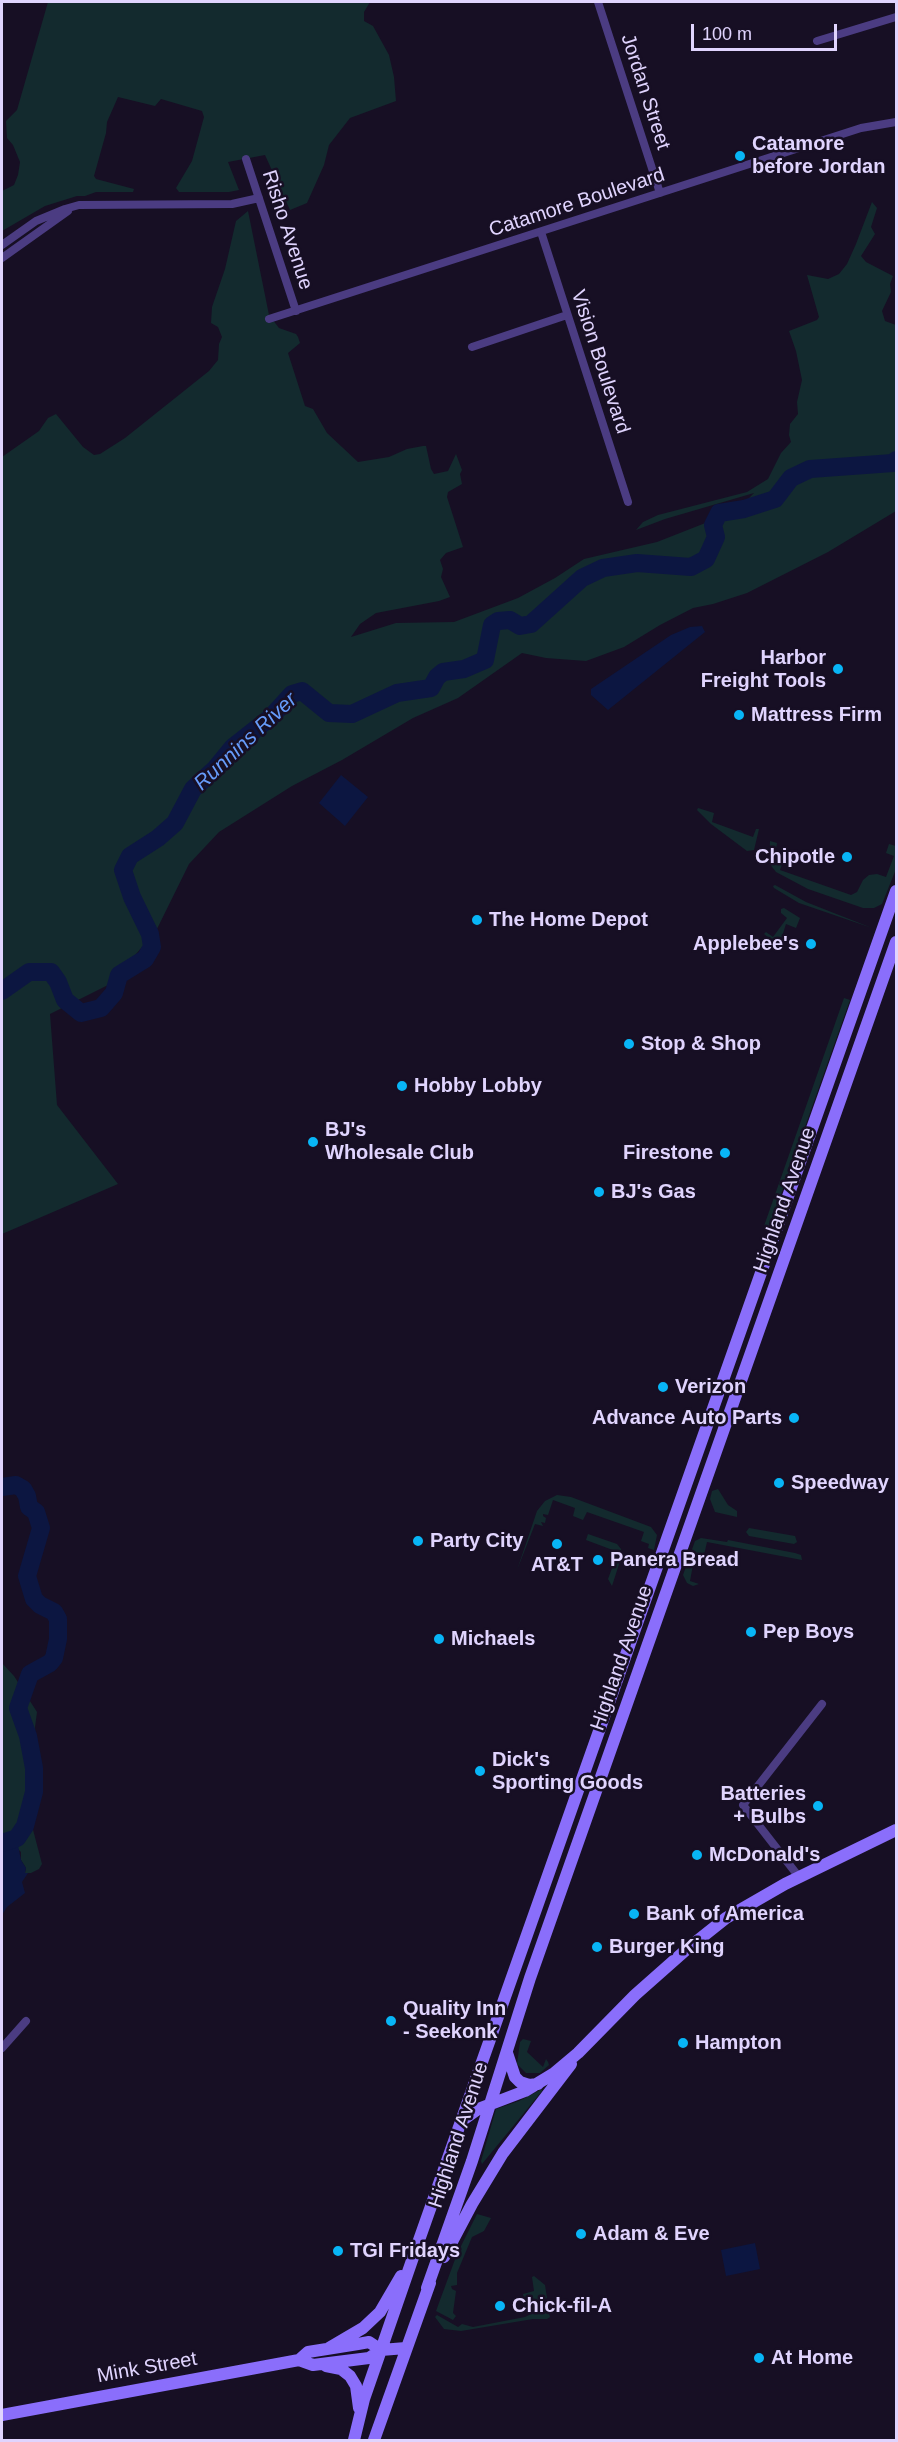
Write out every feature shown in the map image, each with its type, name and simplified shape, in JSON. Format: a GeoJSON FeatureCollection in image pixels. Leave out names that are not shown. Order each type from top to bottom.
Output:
{"type":"FeatureCollection","features":[{"type":"Feature","properties":{"kind":"main road","name":"Highland Avenue"},"geometry":{"type":"LineString","coordinates":[[418,2243],[464,2119],[897,891]]}},
{"type":"Feature","properties":{"kind":"main road","name":"Highland Avenue"},"geometry":{"type":"LineString","coordinates":[[427,2288],[472,2161],[530,1978],[777,1284],[869,1014],[897,942]]}},
{"type":"Feature","properties":{"kind":"main road"},"geometry":{"type":"LineString","coordinates":[[464,2119],[489,2104],[514,2096],[539,2084],[578,2053],[634,1995],[687,1948],[726,1918],[799,1877],[897,1830]]}},
{"type":"Feature","properties":{"kind":"main road"},"geometry":{"type":"LineString","coordinates":[[507,2053],[515,2077],[520,2082],[529,2085],[539,2084]]}},
{"type":"Feature","properties":{"kind":"main road"},"geometry":{"type":"LineString","coordinates":[[374,2440],[427,2288],[472,2204],[503,2154],[565,2074],[578,2053]]}},
{"type":"Feature","properties":{"kind":"main road"},"geometry":{"type":"LineString","coordinates":[[329,2348],[363,2328],[380,2312],[418,2243]]}},
{"type":"Feature","properties":{"kind":"main road"},"geometry":{"type":"LineString","coordinates":[[354,2440],[381,2350],[418,2243]]}},
{"type":"Feature","properties":{"kind":"main road","name":"Mink Street"},"geometry":{"type":"LineString","coordinates":[[299,2360],[308,2352],[369,2342],[381,2350]]}},
{"type":"Feature","properties":{"kind":"main road","name":"Mink Street"},"geometry":{"type":"LineString","coordinates":[[2,2415],[299,2360],[313,2365],[369,2358],[381,2350],[406,2348]]}},
{"type":"Feature","properties":{"kind":"main road"},"geometry":{"type":"LineString","coordinates":[[313,2365],[341,2369],[350,2376],[359,2394],[359,2422]]}},
{"type":"Feature","properties":{"kind":"street","name":"Jordan Street"},"geometry":{"type":"LineString","coordinates":[[598,2],[660,193]]}},
{"type":"Feature","properties":{"kind":"street"},"geometry":{"type":"LineString","coordinates":[[817,41],[897,17]]}},
{"type":"Feature","properties":{"kind":"street","name":"Catamore Boulevard"},"geometry":{"type":"LineString","coordinates":[[269,319],[861,128],[897,122]]}},
{"type":"Feature","properties":{"kind":"street","name":"Risho Avenue"},"geometry":{"type":"LineString","coordinates":[[246,159],[296,311]]}},
{"type":"Feature","properties":{"kind":"street"},"geometry":{"type":"LineString","coordinates":[[2,245],[36,222],[73,207],[232,204],[258,198]]}},
{"type":"Feature","properties":{"kind":"street"},"geometry":{"type":"LineString","coordinates":[[2,258],[73,207]]}},
{"type":"Feature","properties":{"kind":"street","name":"Vision Boulevard"},"geometry":{"type":"LineString","coordinates":[[541,232],[628,502]]}},
{"type":"Feature","properties":{"kind":"street"},"geometry":{"type":"LineString","coordinates":[[472,347],[567,315]]}},
{"type":"Feature","properties":{"kind":"street"},"geometry":{"type":"LineString","coordinates":[[799,1877],[743,1805],[822,1704]]}},
{"type":"Feature","properties":{"kind":"street"},"geometry":{"type":"LineString","coordinates":[[2,2048],[26,2020]]}},
{"type":"Feature","properties":{"kind":"green space"},"geometry":{"type":"Polygon","coordinates":[[[48,2],[370,2],[364,12],[364,21],[373,26],[389,55],[396,101],[350,118],[329,145],[324,165],[307,203],[290,210],[265,155],[228,162],[239,190],[179,192],[176,188],[192,161],[204,117],[202,111],[161,99],[155,106],[118,97],[107,122],[94,176],[96,179],[134,189],[133,192],[96,192],[77,196],[45,206],[2,231],[2,191],[14,185],[20,162],[13,145],[7,138],[6,121],[17,110],[48,2]]]}},
{"type":"Feature","properties":{"kind":"green space"},"geometry":{"type":"Polygon","coordinates":[[[872,202],[877,208],[871,227],[875,234],[861,256],[866,262],[893,276],[890,284],[891,292],[882,311],[885,321],[896,325],[896,511],[828,552],[747,593],[693,608],[624,647],[586,661],[546,658],[522,653],[458,698],[413,718],[342,760],[292,786],[219,832],[189,864],[156,931],[110,984],[50,1014],[57,1105],[118,1184],[2,1234],[2,457],[39,431],[48,418],[56,414],[83,447],[94,455],[100,454],[125,438],[209,371],[218,360],[222,337],[218,327],[211,323],[212,307],[225,269],[236,221],[248,211],[269,315],[279,328],[296,334],[298,337],[300,343],[288,353],[305,406],[313,409],[327,433],[358,462],[389,457],[407,449],[426,446],[434,474],[448,471],[456,454],[462,470],[460,474],[462,484],[448,492],[447,497],[463,547],[446,553],[440,560],[443,569],[441,577],[450,597],[376,613],[360,624],[351,637],[396,623],[454,622],[518,598],[584,559],[657,542],[713,520],[742,505],[754,493],[665,519],[636,530],[643,522],[658,515],[747,492],[768,479],[781,453],[791,442],[790,424],[798,414],[797,402],[802,380],[789,331],[817,320],[819,317],[807,275],[828,279],[839,274],[847,264],[872,202]]]}},
{"type":"Feature","properties":{"kind":"green space"},"geometry":{"type":"Polygon","coordinates":[[[698,808],[714,813],[712,822],[753,837],[756,829],[759,829],[754,850],[747,851],[711,824],[697,810],[698,808]]]}},
{"type":"Feature","properties":{"kind":"green space"},"geometry":{"type":"Polygon","coordinates":[[[770,841],[777,843],[775,855],[784,859],[780,870],[851,895],[857,892],[863,880],[869,875],[877,874],[886,877],[894,856],[886,853],[889,844],[896,846],[896,869],[882,904],[874,908],[863,908],[808,889],[776,872],[769,863],[770,841]]]}},
{"type":"Feature","properties":{"kind":"green space"},"geometry":{"type":"Polygon","coordinates":[[[775,885],[806,902],[872,928],[799,903],[774,888],[775,885]]]}},
{"type":"Feature","properties":{"kind":"green space"},"geometry":{"type":"Polygon","coordinates":[[[784,908],[800,918],[796,928],[786,924],[779,946],[764,934],[766,932],[773,937],[787,918],[781,913],[781,909],[784,908]]]}},
{"type":"Feature","properties":{"kind":"green space"},"geometry":{"type":"Polygon","coordinates":[[[844,998],[850,1000],[769,1228],[764,1226],[844,998]]]}},
{"type":"Feature","properties":{"kind":"green space"},"geometry":{"type":"Polygon","coordinates":[[[718,1489],[728,1505],[737,1511],[737,1517],[715,1512],[710,1499],[712,1491],[718,1489]]]}},
{"type":"Feature","properties":{"kind":"green space"},"geometry":{"type":"Polygon","coordinates":[[[557,1495],[571,1497],[651,1527],[657,1535],[654,1550],[648,1548],[649,1544],[641,1541],[644,1532],[587,1512],[583,1520],[573,1516],[575,1508],[553,1500],[548,1515],[543,1514],[546,1518],[545,1523],[541,1522],[543,1526],[535,1524],[517,1570],[537,1511],[545,1501],[557,1495]]]}},
{"type":"Feature","properties":{"kind":"green space"},"geometry":{"type":"Polygon","coordinates":[[[749,1528],[795,1536],[797,1542],[794,1544],[749,1536],[746,1532],[749,1528]]]}},
{"type":"Feature","properties":{"kind":"green space"},"geometry":{"type":"Polygon","coordinates":[[[588,1534],[617,1544],[621,1549],[622,1555],[612,1586],[608,1579],[618,1552],[586,1540],[588,1534]]]}},
{"type":"Feature","properties":{"kind":"green space"},"geometry":{"type":"Polygon","coordinates":[[[701,1538],[727,1542],[728,1540],[795,1553],[801,1555],[802,1560],[707,1542],[704,1555],[695,1554],[690,1581],[699,1584],[693,1586],[687,1583],[683,1575],[695,1541],[701,1538]]]}},
{"type":"Feature","properties":{"kind":"green space"},"geometry":{"type":"Polygon","coordinates":[[[2,1663],[14,1676],[37,1712],[36,1742],[26,1803],[42,1864],[39,1869],[31,1873],[25,1873],[26,1868],[21,1860],[21,1852],[11,1842],[2,1842],[2,1663]]]}},
{"type":"Feature","properties":{"kind":"green space"},"geometry":{"type":"Polygon","coordinates":[[[523,2039],[531,2041],[527,2052],[543,2067],[546,2059],[548,2062],[549,2065],[540,2073],[526,2073],[517,2064],[520,2042],[523,2039]]]}},
{"type":"Feature","properties":{"kind":"green space"},"geometry":{"type":"Polygon","coordinates":[[[542,2089],[482,2164],[496,2109],[519,2101],[542,2089]]]}},
{"type":"Feature","properties":{"kind":"green space"},"geometry":{"type":"Polygon","coordinates":[[[477,2214],[491,2218],[484,2231],[472,2237],[457,2273],[457,2285],[451,2286],[456,2291],[453,2313],[456,2316],[453,2320],[436,2311],[457,2254],[477,2214]]]}},
{"type":"Feature","properties":{"kind":"green space"},"geometry":{"type":"Polygon","coordinates":[[[534,2276],[545,2285],[547,2298],[521,2312],[520,2310],[526,2309],[523,2294],[534,2291],[532,2277],[534,2276]]]}},
{"type":"Feature","properties":{"kind":"green space"},"geometry":{"type":"Polygon","coordinates":[[[545,2307],[550,2317],[547,2319],[533,2319],[461,2331],[444,2329],[435,2317],[437,2315],[458,2327],[462,2324],[473,2327],[525,2317],[545,2307]]]}},
{"type":"Feature","properties":{"kind":"shaded area"},"geometry":{"type":"Polygon","coordinates":[[[702,626],[705,632],[608,710],[591,695],[591,689],[671,635],[690,627],[702,626]]]}},
{"type":"Feature","properties":{"kind":"shaded area"},"geometry":{"type":"Polygon","coordinates":[[[341,775],[368,797],[345,826],[319,803],[341,775]]]}},
{"type":"Feature","properties":{"kind":"shaded area"},"geometry":{"type":"Polygon","coordinates":[[[2,1842],[18,1845],[21,1860],[26,1868],[25,1873],[28,1873],[22,1882],[25,1893],[7,1907],[2,1915],[2,1842]]]}},
{"type":"Feature","properties":{"kind":"shaded area"},"geometry":{"type":"Polygon","coordinates":[[[755,2243],[760,2269],[726,2276],[721,2250],[755,2243]]]}},
{"type":"Feature","properties":{"kind":"waterway","name":"Runnins River"},"geometry":{"type":"LineString","coordinates":[[2,991],[29,972],[51,972],[65,1000],[81,1013],[101,1008],[114,993],[119,975],[145,959],[152,947],[150,934],[132,897],[123,870],[130,856],[158,838],[175,823],[193,789],[215,769],[233,747],[271,717],[292,694],[302,691],[329,713],[352,714],[397,693],[431,688],[443,672],[464,669],[485,660],[492,625],[498,621],[510,620],[520,626],[531,624],[582,578],[603,568],[637,563],[691,567],[706,559],[716,537],[713,525],[719,513],[744,509],[775,499],[791,478],[810,469],[893,463],[896,460]]}},
{"type":"Feature","properties":{"kind":"waterway","name":"Runnins River"},"geometry":{"type":"LineString","coordinates":[[2,1487],[16,1485],[23,1489],[29,1507],[36,1512],[41,1528],[27,1576],[34,1599],[54,1612],[58,1619],[58,1639],[54,1658],[50,1663],[30,1674],[18,1708],[28,1736],[34,1768],[34,1792],[25,1826],[17,1838],[2,1843]]}},
{"type":"Feature","properties":{"kind":"place","name":"Catamore before Jordan"},"geometry":{"type":"Point","coordinates":[740,156]}},
{"type":"Feature","properties":{"kind":"place","name":"Harbor Freight Tools"},"geometry":{"type":"Point","coordinates":[838,669]}},
{"type":"Feature","properties":{"kind":"place","name":"Mattress Firm"},"geometry":{"type":"Point","coordinates":[739,715]}},
{"type":"Feature","properties":{"kind":"place","name":"Chipotle"},"geometry":{"type":"Point","coordinates":[847,857]}},
{"type":"Feature","properties":{"kind":"place","name":"The Home Depot"},"geometry":{"type":"Point","coordinates":[477,920]}},
{"type":"Feature","properties":{"kind":"place","name":"Applebee's"},"geometry":{"type":"Point","coordinates":[811,944]}},
{"type":"Feature","properties":{"kind":"place","name":"Stop & Shop"},"geometry":{"type":"Point","coordinates":[629,1044]}},
{"type":"Feature","properties":{"kind":"place","name":"Hobby Lobby"},"geometry":{"type":"Point","coordinates":[402,1086]}},
{"type":"Feature","properties":{"kind":"place","name":"BJ's Wholesale Club"},"geometry":{"type":"Point","coordinates":[313,1142]}},
{"type":"Feature","properties":{"kind":"place","name":"Firestone"},"geometry":{"type":"Point","coordinates":[725,1153]}},
{"type":"Feature","properties":{"kind":"place","name":"BJ's Gas"},"geometry":{"type":"Point","coordinates":[599,1192]}},
{"type":"Feature","properties":{"kind":"place","name":"Verizon"},"geometry":{"type":"Point","coordinates":[663,1387]}},
{"type":"Feature","properties":{"kind":"place","name":"Advance Auto Parts"},"geometry":{"type":"Point","coordinates":[794,1418]}},
{"type":"Feature","properties":{"kind":"place","name":"Speedway"},"geometry":{"type":"Point","coordinates":[779,1483]}},
{"type":"Feature","properties":{"kind":"place","name":"Party City"},"geometry":{"type":"Point","coordinates":[418,1541]}},
{"type":"Feature","properties":{"kind":"place","name":"AT&T"},"geometry":{"type":"Point","coordinates":[557,1544]}},
{"type":"Feature","properties":{"kind":"place","name":"Panera Bread"},"geometry":{"type":"Point","coordinates":[598,1560]}},
{"type":"Feature","properties":{"kind":"place","name":"Pep Boys"},"geometry":{"type":"Point","coordinates":[751,1632]}},
{"type":"Feature","properties":{"kind":"place","name":"Michaels"},"geometry":{"type":"Point","coordinates":[439,1639]}},
{"type":"Feature","properties":{"kind":"place","name":"Dick's Sporting Goods"},"geometry":{"type":"Point","coordinates":[480,1771]}},
{"type":"Feature","properties":{"kind":"place","name":"Batteries + Bulbs"},"geometry":{"type":"Point","coordinates":[818,1806]}},
{"type":"Feature","properties":{"kind":"place","name":"McDonald's"},"geometry":{"type":"Point","coordinates":[697,1855]}},
{"type":"Feature","properties":{"kind":"place","name":"Bank of America"},"geometry":{"type":"Point","coordinates":[634,1914]}},
{"type":"Feature","properties":{"kind":"place","name":"Burger King"},"geometry":{"type":"Point","coordinates":[597,1947]}},
{"type":"Feature","properties":{"kind":"place","name":"Quality Inn - Seekonk"},"geometry":{"type":"Point","coordinates":[391,2021]}},
{"type":"Feature","properties":{"kind":"place","name":"Hampton"},"geometry":{"type":"Point","coordinates":[683,2043]}},
{"type":"Feature","properties":{"kind":"place","name":"Adam & Eve"},"geometry":{"type":"Point","coordinates":[581,2234]}},
{"type":"Feature","properties":{"kind":"place","name":"TGI Fridays"},"geometry":{"type":"Point","coordinates":[338,2251]}},
{"type":"Feature","properties":{"kind":"place","name":"Chick-fil-A"},"geometry":{"type":"Point","coordinates":[500,2306]}},
{"type":"Feature","properties":{"kind":"place","name":"At Home"},"geometry":{"type":"Point","coordinates":[759,2358]}}]}
